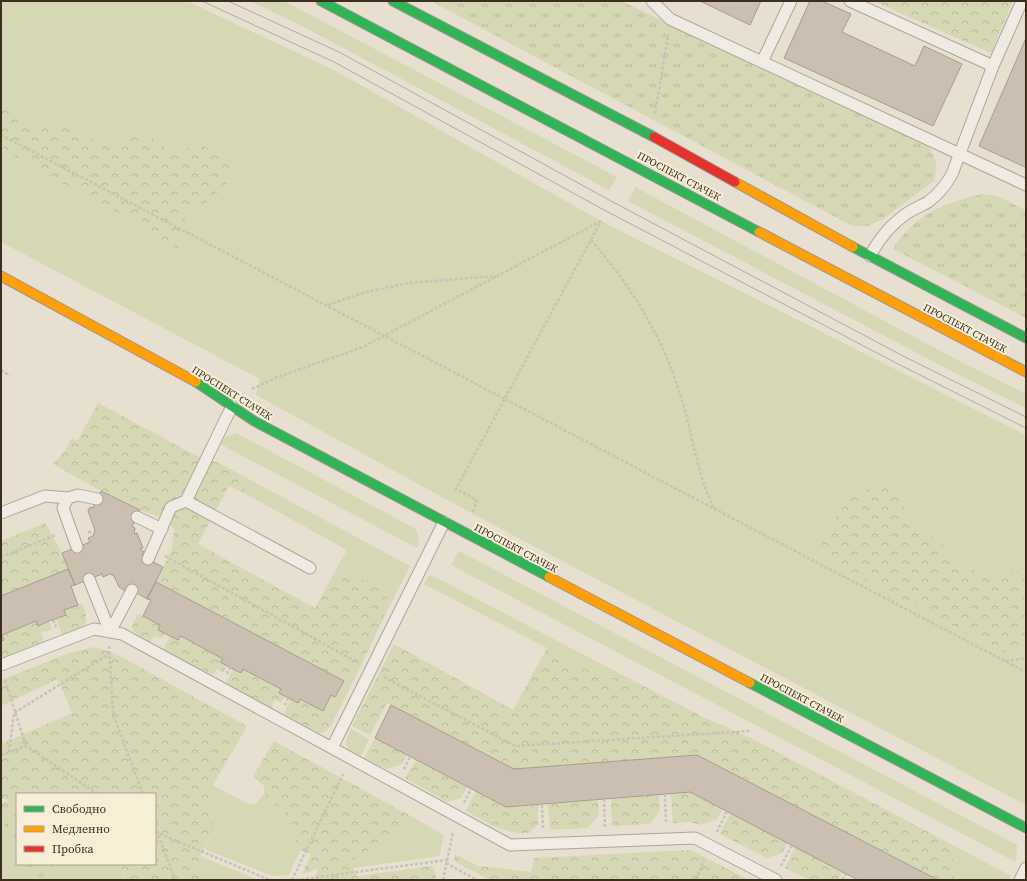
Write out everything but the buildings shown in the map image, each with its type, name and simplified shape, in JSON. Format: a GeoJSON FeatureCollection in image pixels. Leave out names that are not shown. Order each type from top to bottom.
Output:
{"type":"FeatureCollection","features":[{"type":"Feature","properties":{"kind":"main road","name":"ПРОСПЕКТ СТАЧЕК"},"geometry":{"type":"LineString","coordinates":[[321,1],[1026,372]]}},
{"type":"Feature","properties":{"kind":"main road","name":"ПРОСПЕКТ СТАЧЕК"},"geometry":{"type":"LineString","coordinates":[[392,1],[646,133],[870,256],[1026,338]]}},
{"type":"Feature","properties":{"kind":"main road","name":"ПРОСПЕКТ СТАЧЕК"},"geometry":{"type":"LineString","coordinates":[[1,276],[205,387],[254,421],[1026,828]]}},
{"type":"Feature","properties":{"kind":"lane"},"geometry":{"type":"LineString","coordinates":[[762,62],[791,1]]}},
{"type":"Feature","properties":{"kind":"lane"},"geometry":{"type":"LineString","coordinates":[[850,1],[993,66]]}},
{"type":"Feature","properties":{"kind":"lane"},"geometry":{"type":"LineString","coordinates":[[870,256],[879,239],[907,213],[928,202],[943,188],[952,174],[993,66],[1022,1]]}},
{"type":"Feature","properties":{"kind":"lane"},"geometry":{"type":"LineString","coordinates":[[657,3],[670,19],[961,153],[1026,185]]}},
{"type":"Feature","properties":{"kind":"lane"},"geometry":{"type":"LineString","coordinates":[[150,554],[171,507],[186,501],[232,406]]}},
{"type":"Feature","properties":{"kind":"lane"},"geometry":{"type":"LineString","coordinates":[[1,514],[45,496],[68,498],[78,495],[97,499]]}},
{"type":"Feature","properties":{"kind":"lane"},"geometry":{"type":"LineString","coordinates":[[68,498],[63,508],[77,547]]}},
{"type":"Feature","properties":{"kind":"lane"},"geometry":{"type":"LineString","coordinates":[[186,501],[310,568]]}},
{"type":"Feature","properties":{"kind":"lane"},"geometry":{"type":"LineString","coordinates":[[137,517],[162,529]]}},
{"type":"Feature","properties":{"kind":"lane"},"geometry":{"type":"LineString","coordinates":[[332,748],[444,522]]}},
{"type":"Feature","properties":{"kind":"lane"},"geometry":{"type":"LineString","coordinates":[[90,579],[110,632]]}},
{"type":"Feature","properties":{"kind":"lane"},"geometry":{"type":"LineString","coordinates":[[110,632],[132,590]]}},
{"type":"Feature","properties":{"kind":"lane"},"geometry":{"type":"LineString","coordinates":[[2,670],[94,629],[122,634],[351,758],[456,817],[510,845],[695,838],[775,879]]}},
{"type":"Feature","properties":{"kind":"lane"},"geometry":{"type":"LineString","coordinates":[[1020,880],[1026,868]]}},
{"type":"Feature","properties":{"kind":"path"},"geometry":{"type":"LineString","coordinates":[[655,115],[670,19]]}},
{"type":"Feature","properties":{"kind":"path"},"geometry":{"type":"LineString","coordinates":[[1,135],[504,397],[1026,672]]}},
{"type":"Feature","properties":{"kind":"path"},"geometry":{"type":"LineString","coordinates":[[252,389],[275,378],[362,348],[601,221],[504,397],[456,489],[477,500],[472,514]]}},
{"type":"Feature","properties":{"kind":"path"},"geometry":{"type":"LineString","coordinates":[[591,240],[613,265],[631,290],[653,327],[665,352],[680,394],[704,487],[714,508]]}},
{"type":"Feature","properties":{"kind":"path"},"geometry":{"type":"LineString","coordinates":[[328,305],[366,292],[408,283],[497,276]]}},
{"type":"Feature","properties":{"kind":"path"},"geometry":{"type":"LineString","coordinates":[[1,370],[10,376]]}},
{"type":"Feature","properties":{"kind":"path"},"geometry":{"type":"LineString","coordinates":[[1,557],[70,530]]}},
{"type":"Feature","properties":{"kind":"path"},"geometry":{"type":"LineString","coordinates":[[150,554],[515,746],[750,731]]}},
{"type":"Feature","properties":{"kind":"path"},"geometry":{"type":"LineString","coordinates":[[110,632],[108,654],[113,714],[143,793]]}},
{"type":"Feature","properties":{"kind":"path"},"geometry":{"type":"LineString","coordinates":[[14,713],[108,654]]}},
{"type":"Feature","properties":{"kind":"path"},"geometry":{"type":"LineString","coordinates":[[1005,661],[1026,658]]}},
{"type":"Feature","properties":{"kind":"path"},"geometry":{"type":"LineString","coordinates":[[2,670],[14,713],[26,746],[96,793]]}},
{"type":"Feature","properties":{"kind":"path"},"geometry":{"type":"LineString","coordinates":[[9,752],[14,713]]}},
{"type":"Feature","properties":{"kind":"path"},"geometry":{"type":"LineString","coordinates":[[1,755],[26,746]]}},
{"type":"Feature","properties":{"kind":"path"},"geometry":{"type":"LineString","coordinates":[[1,751],[9,752]]}},
{"type":"Feature","properties":{"kind":"path"},"geometry":{"type":"LineString","coordinates":[[292,880],[351,758]]}},
{"type":"Feature","properties":{"kind":"path"},"geometry":{"type":"LineString","coordinates":[[665,794],[667,839]]}},
{"type":"Feature","properties":{"kind":"path"},"geometry":{"type":"LineString","coordinates":[[604,799],[606,842]]}},
{"type":"Feature","properties":{"kind":"path"},"geometry":{"type":"LineString","coordinates":[[542,804],[544,844]]}},
{"type":"Feature","properties":{"kind":"path"},"geometry":{"type":"LineString","coordinates":[[696,880],[727,811]]}},
{"type":"Feature","properties":{"kind":"path"},"geometry":{"type":"LineString","coordinates":[[443,880],[456,817]]}},
{"type":"Feature","properties":{"kind":"path"},"geometry":{"type":"LineString","coordinates":[[156,833],[176,880]]}},
{"type":"Feature","properties":{"kind":"path"},"geometry":{"type":"LineString","coordinates":[[156,833],[270,880]]}},
{"type":"Feature","properties":{"kind":"path"},"geometry":{"type":"LineString","coordinates":[[775,879],[792,845]]}},
{"type":"Feature","properties":{"kind":"path"},"geometry":{"type":"LineString","coordinates":[[296,880],[446,861],[478,880]]}},
{"type":"Feature","properties":{"kind":"path"},"geometry":{"type":"LineString","coordinates":[[842,880],[846,874]]}},
{"type":"Feature","properties":{"kind":"green space"},"geometry":{"type":"Polygon","coordinates":[[[1,1],[187,1],[334,70],[601,221],[1026,435],[1026,571],[982,574],[959,563],[936,537],[909,526],[901,494],[822,549],[838,565],[1002,652],[1026,649],[1026,805],[473,514],[256,395],[260,379],[1,242],[1,1]]]}},
{"type":"Feature","properties":{"kind":"green space"},"geometry":{"type":"Polygon","coordinates":[[[250,1],[284,1],[617,177],[609,190],[304,27],[250,1]]]}},
{"type":"Feature","properties":{"kind":"green space"},"geometry":{"type":"Polygon","coordinates":[[[431,1],[621,1],[926,144],[936,161],[934,181],[883,219],[868,226],[852,226],[431,1]]]}},
{"type":"Feature","properties":{"kind":"green space"},"geometry":{"type":"Polygon","coordinates":[[[873,1],[1013,1],[991,53],[873,1]]]}},
{"type":"Feature","properties":{"kind":"green space"},"geometry":{"type":"Polygon","coordinates":[[[1,109],[37,124],[67,121],[85,137],[116,146],[145,132],[170,152],[201,145],[229,159],[227,183],[209,200],[186,215],[179,249],[154,236],[107,206],[56,181],[1,148],[1,109]]]}},
{"type":"Feature","properties":{"kind":"green space"},"geometry":{"type":"Polygon","coordinates":[[[635,187],[961,362],[1026,394],[1026,408],[955,373],[628,201],[635,187]]]}},
{"type":"Feature","properties":{"kind":"green space"},"geometry":{"type":"Polygon","coordinates":[[[982,194],[997,196],[1026,210],[1026,318],[893,249],[911,227],[932,212],[955,201],[982,194]]]}},
{"type":"Feature","properties":{"kind":"green space"},"geometry":{"type":"Polygon","coordinates":[[[98,403],[197,456],[219,463],[245,477],[244,493],[229,486],[198,544],[315,608],[334,573],[375,583],[388,600],[384,617],[357,674],[344,681],[156,582],[172,548],[174,529],[165,519],[140,510],[101,491],[53,464],[64,452],[71,439],[78,440],[98,403]]]}},
{"type":"Feature","properties":{"kind":"green space"},"geometry":{"type":"Polygon","coordinates":[[[236,433],[416,529],[419,539],[417,548],[220,444],[226,437],[236,433]]]}},
{"type":"Feature","properties":{"kind":"green space"},"geometry":{"type":"Polygon","coordinates":[[[245,477],[410,566],[384,617],[388,600],[344,575],[334,573],[347,550],[244,493],[245,477]]]}},
{"type":"Feature","properties":{"kind":"green space"},"geometry":{"type":"Polygon","coordinates":[[[878,483],[901,494],[909,526],[936,537],[959,563],[982,574],[1026,571],[1026,649],[1002,652],[838,565],[822,549],[823,533],[849,500],[878,483]]]}},
{"type":"Feature","properties":{"kind":"green space"},"geometry":{"type":"Polygon","coordinates":[[[45,523],[62,553],[68,569],[1,596],[1,541],[45,523]]]}},
{"type":"Feature","properties":{"kind":"green space"},"geometry":{"type":"Polygon","coordinates":[[[459,551],[1017,845],[1016,862],[451,565],[459,551]]]}},
{"type":"Feature","properties":{"kind":"green space"},"geometry":{"type":"Polygon","coordinates":[[[429,575],[638,683],[572,665],[547,648],[424,584],[429,575]]]}},
{"type":"Feature","properties":{"kind":"green space"},"geometry":{"type":"Polygon","coordinates":[[[82,603],[85,611],[86,622],[81,628],[62,634],[56,619],[66,615],[64,610],[82,603]]]}},
{"type":"Feature","properties":{"kind":"green space"},"geometry":{"type":"Polygon","coordinates":[[[138,614],[160,625],[158,630],[164,633],[161,639],[154,636],[150,642],[133,631],[132,626],[138,614]]]}},
{"type":"Feature","properties":{"kind":"green space"},"geometry":{"type":"Polygon","coordinates":[[[36,621],[38,626],[49,621],[52,629],[41,633],[44,641],[2,658],[1,641],[4,640],[2,635],[36,621]]]}},
{"type":"Feature","properties":{"kind":"green space"},"geometry":{"type":"Polygon","coordinates":[[[170,636],[178,640],[181,636],[223,659],[221,662],[227,666],[223,672],[217,669],[213,675],[163,650],[170,636]]]}},
{"type":"Feature","properties":{"kind":"green space"},"geometry":{"type":"Polygon","coordinates":[[[394,644],[513,710],[547,648],[572,665],[638,683],[701,716],[749,737],[951,844],[955,880],[938,880],[697,755],[514,769],[387,703],[370,735],[352,726],[394,644]]]}},
{"type":"Feature","properties":{"kind":"green space"},"geometry":{"type":"Polygon","coordinates":[[[94,647],[116,654],[247,726],[213,785],[209,808],[215,829],[199,860],[198,873],[200,880],[125,880],[121,865],[156,865],[156,793],[16,793],[16,798],[11,800],[1,799],[1,744],[72,713],[58,679],[1,706],[1,680],[69,653],[94,647]]]}},
{"type":"Feature","properties":{"kind":"green space"},"geometry":{"type":"Polygon","coordinates":[[[233,669],[241,673],[243,669],[281,689],[279,693],[285,696],[281,703],[275,700],[271,708],[226,683],[233,669]]]}},
{"type":"Feature","properties":{"kind":"green space"},"geometry":{"type":"Polygon","coordinates":[[[357,674],[335,717],[323,711],[331,695],[335,697],[344,681],[357,674]]]}},
{"type":"Feature","properties":{"kind":"green space"},"geometry":{"type":"Polygon","coordinates":[[[300,699],[335,717],[331,726],[325,732],[319,733],[284,714],[291,700],[298,703],[300,699]]]}},
{"type":"Feature","properties":{"kind":"green space"},"geometry":{"type":"Polygon","coordinates":[[[351,729],[369,739],[361,756],[351,751],[347,746],[346,743],[351,729]]]}},
{"type":"Feature","properties":{"kind":"green space"},"geometry":{"type":"Polygon","coordinates":[[[375,738],[407,755],[400,765],[386,769],[364,758],[375,738]]]}},
{"type":"Feature","properties":{"kind":"green space"},"geometry":{"type":"Polygon","coordinates":[[[274,741],[409,815],[381,841],[350,861],[358,876],[432,866],[436,875],[436,880],[314,880],[318,869],[302,874],[311,854],[300,850],[292,834],[291,819],[264,794],[264,786],[253,777],[274,741]]]}},
{"type":"Feature","properties":{"kind":"green space"},"geometry":{"type":"Polygon","coordinates":[[[416,760],[467,787],[461,798],[447,802],[405,778],[416,760]]]}},
{"type":"Feature","properties":{"kind":"green space"},"geometry":{"type":"Polygon","coordinates":[[[213,785],[250,805],[255,804],[264,794],[291,819],[292,834],[300,850],[289,875],[272,876],[205,849],[215,829],[209,808],[213,785]]]}},
{"type":"Feature","properties":{"kind":"green space"},"geometry":{"type":"Polygon","coordinates":[[[476,791],[506,807],[538,805],[538,824],[529,833],[520,833],[503,830],[481,820],[466,811],[476,791]]]}},
{"type":"Feature","properties":{"kind":"green space"},"geometry":{"type":"Polygon","coordinates":[[[690,792],[723,809],[717,819],[701,825],[690,822],[673,823],[671,794],[690,792]]]}},
{"type":"Feature","properties":{"kind":"green space"},"geometry":{"type":"Polygon","coordinates":[[[659,795],[660,810],[650,824],[612,826],[611,799],[659,795]]]}},
{"type":"Feature","properties":{"kind":"green space"},"geometry":{"type":"Polygon","coordinates":[[[16,797],[16,838],[11,841],[1,816],[1,804],[16,797]]]}},
{"type":"Feature","properties":{"kind":"green space"},"geometry":{"type":"Polygon","coordinates":[[[598,800],[599,815],[587,828],[550,830],[548,804],[598,800]]]}},
{"type":"Feature","properties":{"kind":"green space"},"geometry":{"type":"Polygon","coordinates":[[[730,813],[788,843],[782,853],[767,858],[720,834],[730,813]]]}},
{"type":"Feature","properties":{"kind":"green space"},"geometry":{"type":"Polygon","coordinates":[[[409,815],[444,835],[439,856],[354,868],[349,861],[366,852],[381,841],[409,815]]]}},
{"type":"Feature","properties":{"kind":"green space"},"geometry":{"type":"Polygon","coordinates":[[[1,816],[11,840],[16,838],[16,865],[121,865],[124,878],[119,880],[1,880],[1,816]]]}},
{"type":"Feature","properties":{"kind":"green space"},"geometry":{"type":"Polygon","coordinates":[[[951,844],[1011,876],[1008,880],[955,880],[951,844]]]}},
{"type":"Feature","properties":{"kind":"green space"},"geometry":{"type":"Polygon","coordinates":[[[795,847],[843,872],[838,880],[809,880],[785,868],[795,847]]]}},
{"type":"Feature","properties":{"kind":"green space"},"geometry":{"type":"Polygon","coordinates":[[[691,850],[749,880],[490,880],[454,861],[455,854],[478,866],[531,872],[534,858],[691,850]]]}},
{"type":"Feature","properties":{"kind":"green space"},"geometry":{"type":"Polygon","coordinates":[[[200,856],[259,880],[200,880],[196,872],[200,856]]]}},
{"type":"Feature","properties":{"kind":"green space"},"geometry":{"type":"Polygon","coordinates":[[[20,865],[53,865],[59,880],[27,880],[20,865]]]}},
{"type":"Feature","properties":{"kind":"tram line"},"geometry":{"type":"LineString","coordinates":[[202,1],[334,62],[606,211],[900,365],[1026,428]]}},
{"type":"Feature","properties":{"kind":"tram line"},"geometry":{"type":"LineString","coordinates":[[228,1],[339,52],[611,201],[905,357],[1026,417]]}},
{"type":"Feature","properties":{"kind":"traffic: fast"},"geometry":{"type":"LineString","coordinates":[[321,1],[759,232]]}},
{"type":"Feature","properties":{"kind":"traffic: fast"},"geometry":{"type":"LineString","coordinates":[[393,1],[654,137]]}},
{"type":"Feature","properties":{"kind":"traffic: fast"},"geometry":{"type":"LineString","coordinates":[[853,247],[1026,338]]}},
{"type":"Feature","properties":{"kind":"traffic: fast"},"geometry":{"type":"LineString","coordinates":[[196,382],[254,421],[549,577]]}},
{"type":"Feature","properties":{"kind":"traffic: fast"},"geometry":{"type":"LineString","coordinates":[[750,683],[1026,828]]}},
{"type":"Feature","properties":{"kind":"traffic: slow"},"geometry":{"type":"LineString","coordinates":[[735,182],[853,247]]}},
{"type":"Feature","properties":{"kind":"traffic: slow"},"geometry":{"type":"LineString","coordinates":[[759,232],[1026,372]]}},
{"type":"Feature","properties":{"kind":"traffic: slow"},"geometry":{"type":"LineString","coordinates":[[1,276],[196,382]]}},
{"type":"Feature","properties":{"kind":"traffic: slow"},"geometry":{"type":"LineString","coordinates":[[549,577],[750,683]]}},
{"type":"Feature","properties":{"kind":"traffic: jam"},"geometry":{"type":"LineString","coordinates":[[654,137],[735,182]]}}]}
